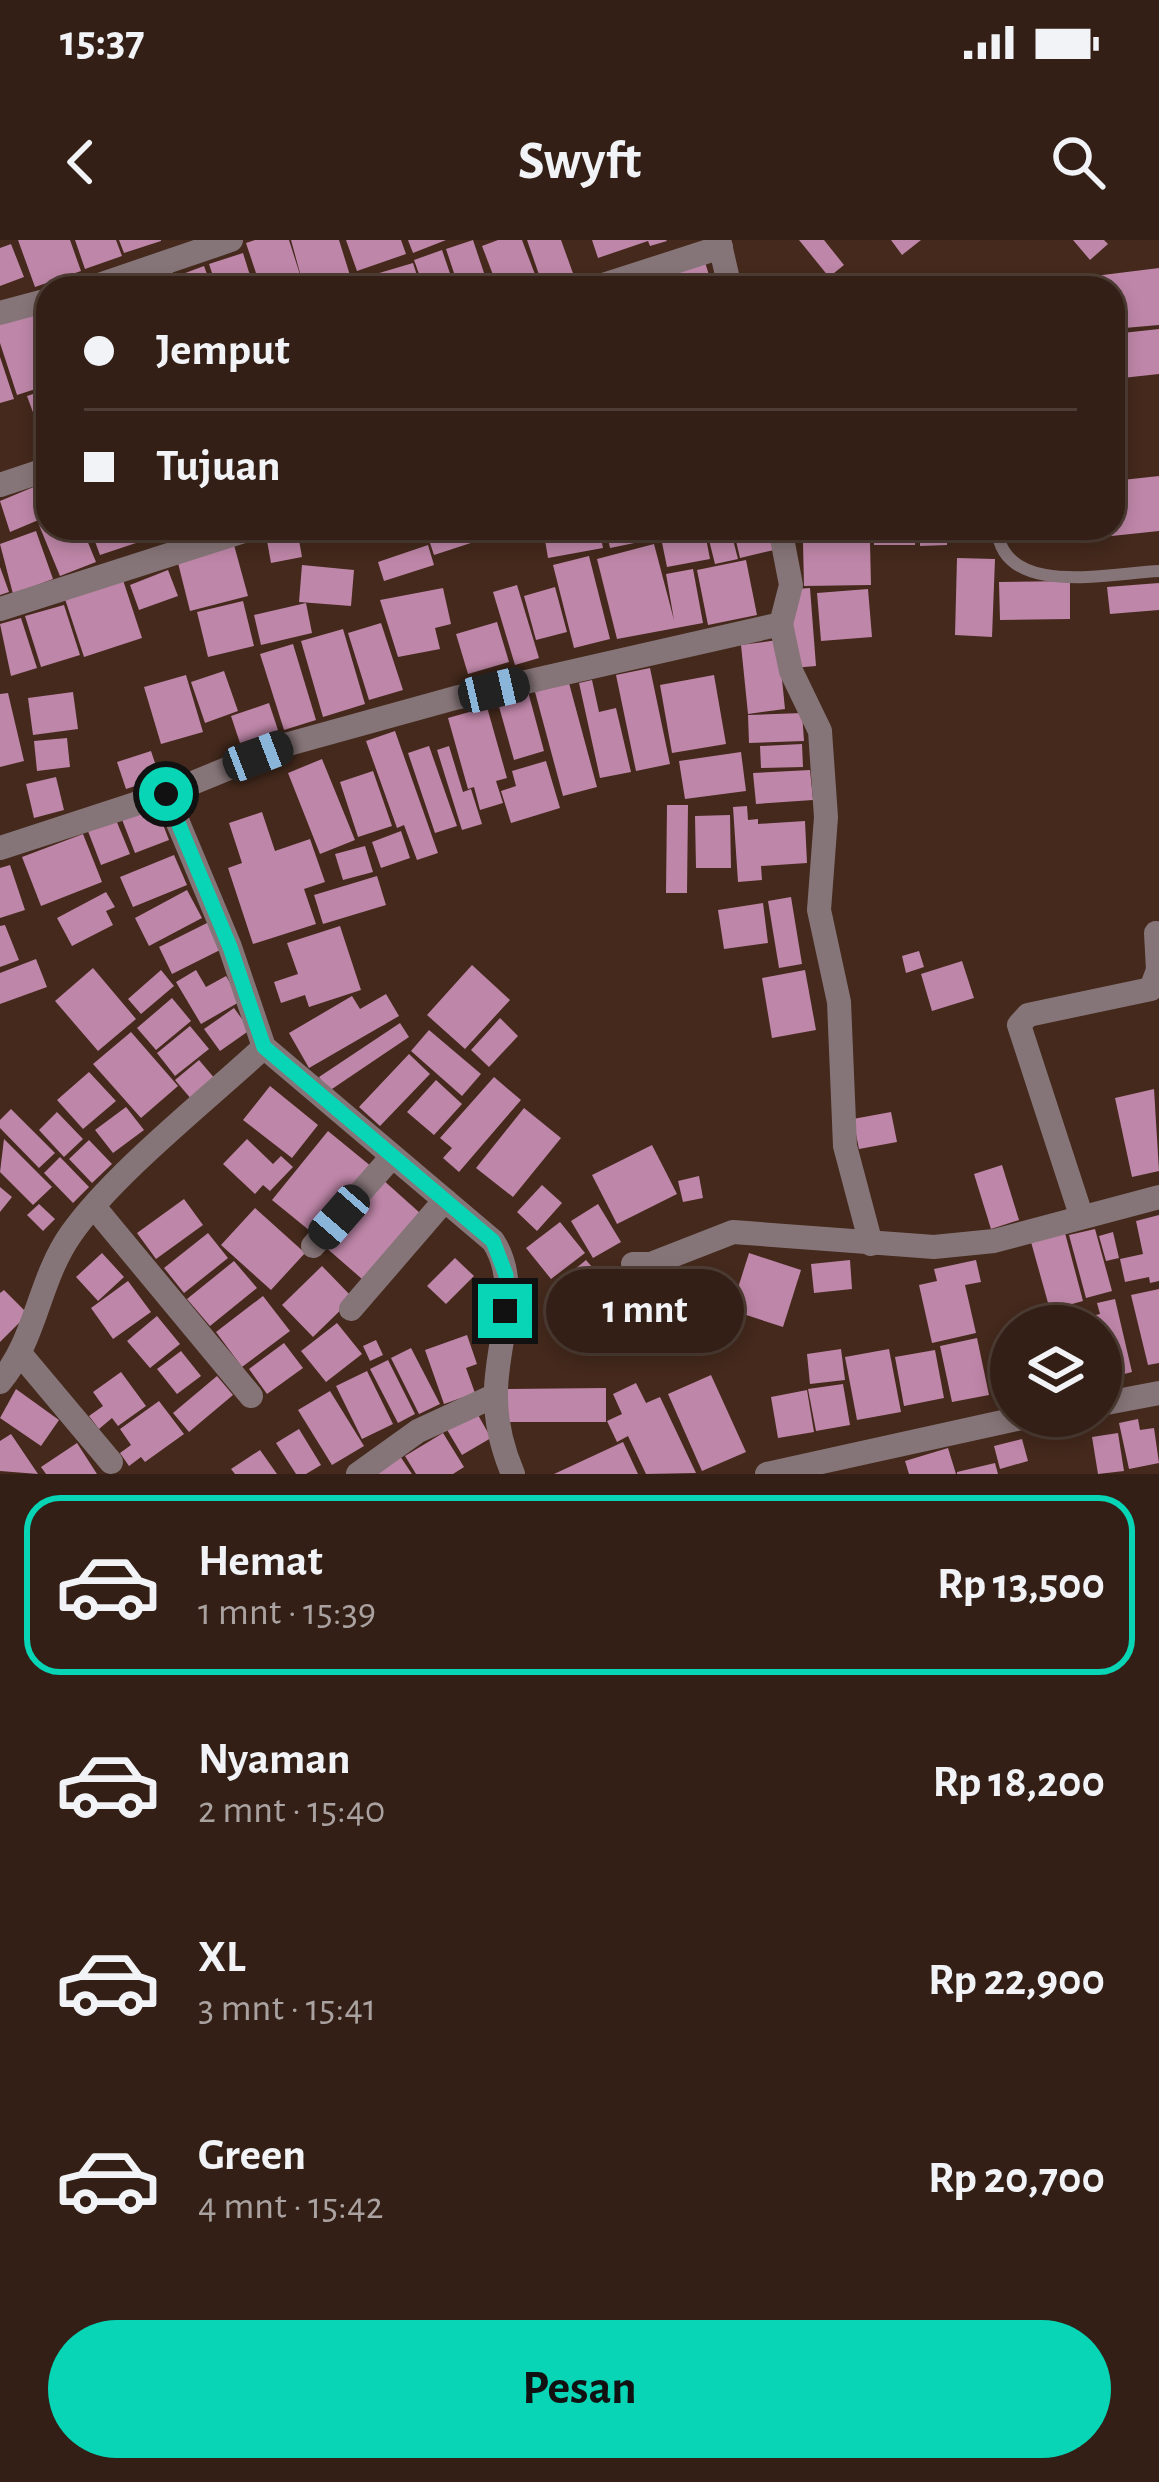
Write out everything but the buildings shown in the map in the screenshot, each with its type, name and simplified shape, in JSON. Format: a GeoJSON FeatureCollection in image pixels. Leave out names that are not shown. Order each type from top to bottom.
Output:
{"type":"FeatureCollection","features":[{"type":"Feature","properties":{"kind":"street"},"geometry":{"type":"LineString","coordinates":[[131,276],[231,240]]}},
{"type":"Feature","properties":{"kind":"street"},"geometry":{"type":"LineString","coordinates":[[628,276],[720,243],[727,276]]}},
{"type":"Feature","properties":{"kind":"street"},"geometry":{"type":"LineString","coordinates":[[0,313],[36,303]]}},
{"type":"Feature","properties":{"kind":"street"},"geometry":{"type":"LineString","coordinates":[[0,485],[36,473]]}},
{"type":"Feature","properties":{"kind":"street"},"geometry":{"type":"LineString","coordinates":[[0,609],[182,540]]}},
{"type":"Feature","properties":{"kind":"street"},"geometry":{"type":"LineString","coordinates":[[782,540],[791,585],[781,624],[790,670],[820,731],[826,817],[819,910],[839,1003],[845,1146],[871,1244]]}},
{"type":"Feature","properties":{"kind":"street"},"geometry":{"type":"LineString","coordinates":[[0,848],[166,794],[285,745],[781,624]]}},
{"type":"Feature","properties":{"kind":"street"},"geometry":{"type":"LineString","coordinates":[[166,794],[230,947],[264,1047],[390,1159],[445,1199],[502,1256],[506,1299],[496,1395],[503,1451],[513,1474]]}},
{"type":"Feature","properties":{"kind":"street"},"geometry":{"type":"LineString","coordinates":[[1081,1215],[1018,1025],[1028,1015],[1151,989],[1159,970],[1156,933]]}},
{"type":"Feature","properties":{"kind":"street"},"geometry":{"type":"LineString","coordinates":[[0,1382],[22,1356],[50,1269],[95,1208],[264,1047]]}},
{"type":"Feature","properties":{"kind":"street"},"geometry":{"type":"LineString","coordinates":[[313,1246],[390,1159]]}},
{"type":"Feature","properties":{"kind":"street"},"geometry":{"type":"LineString","coordinates":[[633,1264],[651,1264],[733,1232],[934,1247],[994,1241],[1159,1197]]}},
{"type":"Feature","properties":{"kind":"street"},"geometry":{"type":"LineString","coordinates":[[351,1310],[445,1199]]}},
{"type":"Feature","properties":{"kind":"street"},"geometry":{"type":"LineString","coordinates":[[95,1208],[250,1396]]}},
{"type":"Feature","properties":{"kind":"street"},"geometry":{"type":"LineString","coordinates":[[22,1356],[111,1462]]}},
{"type":"Feature","properties":{"kind":"street"},"geometry":{"type":"LineString","coordinates":[[1122,1400],[1159,1394]]}},
{"type":"Feature","properties":{"kind":"street"},"geometry":{"type":"LineString","coordinates":[[358,1474],[418,1431],[496,1395]]}},
{"type":"Feature","properties":{"kind":"street"},"geometry":{"type":"LineString","coordinates":[[774,1472],[990,1425]]}},
{"type":"Feature","properties":{"kind":"lane"},"geometry":{"type":"LineString","coordinates":[[1000,540],[1016,567],[1038,575],[1159,571]]}},
{"type":"Feature","properties":{"kind":"route"},"geometry":{"type":"LineString","coordinates":[[166,794],[230,947],[264,1047],[390,1159],[493,1241],[506,1275],[505,1311]]}}]}
